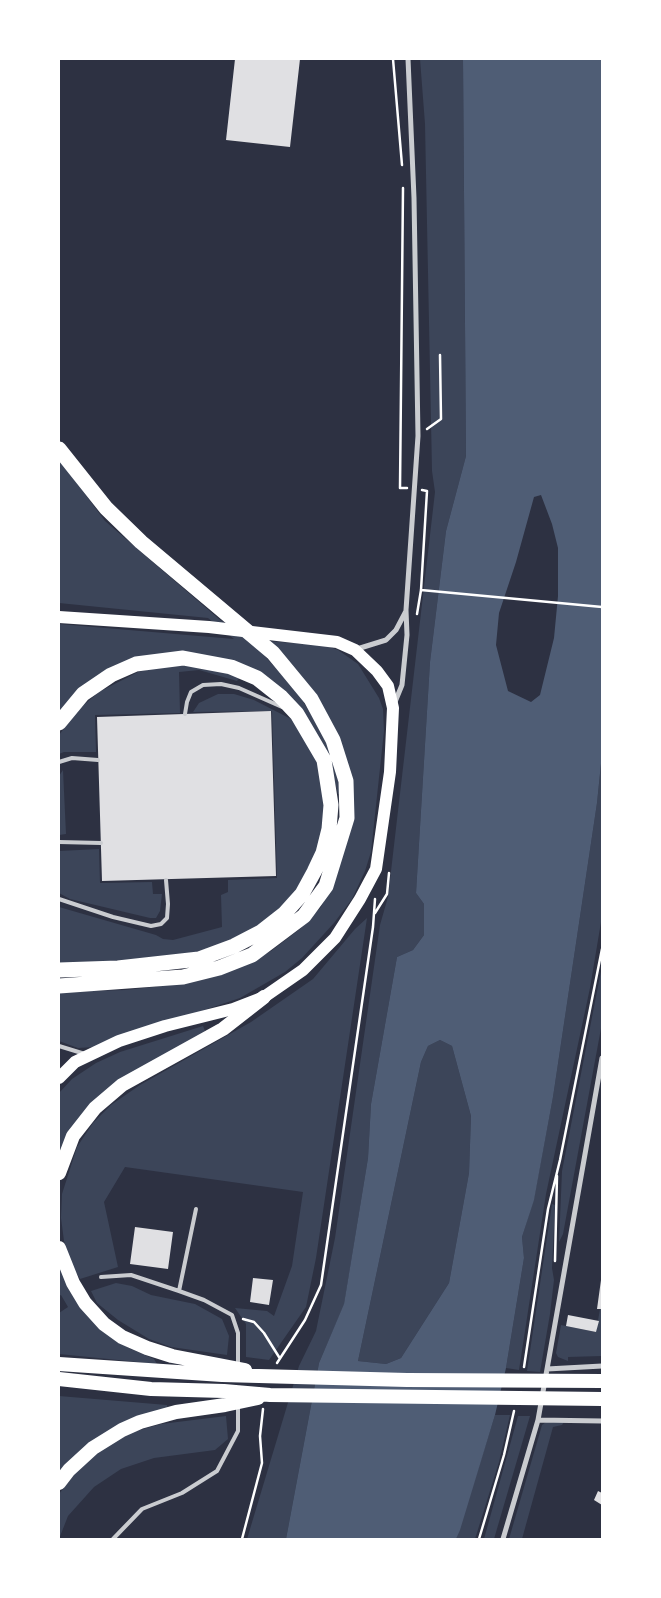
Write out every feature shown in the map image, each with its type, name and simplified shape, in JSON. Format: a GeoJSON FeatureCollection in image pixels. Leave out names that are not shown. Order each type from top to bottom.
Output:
{"type":"FeatureCollection","features":[{"type":"Feature","properties":{"kind":"highway"},"geometry":{"type":"LineString","coordinates":[[59,449],[106,508],[141,542],[273,653],[311,699],[333,740],[346,782],[347,818],[326,886],[304,916],[252,955],[219,968],[183,977],[59,986]]}},
{"type":"Feature","properties":{"kind":"highway"},"geometry":{"type":"LineString","coordinates":[[59,723],[83,694],[111,675],[136,664],[183,658],[232,667],[257,678],[281,697],[296,714],[324,760],[330,805],[329,829],[324,853],[302,894],[284,914],[261,932],[234,946],[199,958],[127,967],[59,970]]}},
{"type":"Feature","properties":{"kind":"highway"},"geometry":{"type":"LineString","coordinates":[[59,1173],[73,1136],[108,1096],[122,1085],[223,1029],[264,997]]}},
{"type":"Feature","properties":{"kind":"highway"},"geometry":{"type":"LineString","coordinates":[[59,1248],[73,1283],[85,1303],[110,1328],[148,1348],[221,1369]]}},
{"type":"Feature","properties":{"kind":"highway"},"geometry":{"type":"LineString","coordinates":[[59,1364],[272,1371],[407,1380],[602,1381]]}},
{"type":"Feature","properties":{"kind":"highway"},"geometry":{"type":"LineString","coordinates":[[59,1380],[151,1389],[224,1390],[267,1398],[602,1399]]}},
{"type":"Feature","properties":{"kind":"highway"},"geometry":{"type":"LineString","coordinates":[[59,1484],[82,1457],[122,1430],[140,1422],[176,1412],[225,1406],[267,1398]]}},
{"type":"Feature","properties":{"kind":"main road"},"geometry":{"type":"LineString","coordinates":[[59,617],[208,627],[319,638],[337,642],[355,650],[372,665],[388,686],[393,708],[390,772],[376,869],[360,899],[335,938],[303,970],[264,997],[233,1009],[165,1026],[119,1041],[75,1062],[59,1078]]}},
{"type":"Feature","properties":{"kind":"street"},"geometry":{"type":"LineString","coordinates":[[393,708],[402,685],[407,635],[406,610],[418,436],[414,198],[408,59]]}},
{"type":"Feature","properties":{"kind":"street"},"geometry":{"type":"LineString","coordinates":[[355,650],[386,640],[396,630],[406,610]]}},
{"type":"Feature","properties":{"kind":"street"},"geometry":{"type":"LineString","coordinates":[[503,1539],[538,1420],[602,1058]]}},
{"type":"Feature","properties":{"kind":"street"},"geometry":{"type":"LineString","coordinates":[[547,1369],[602,1366]]}},
{"type":"Feature","properties":{"kind":"street"},"geometry":{"type":"LineString","coordinates":[[538,1420],[602,1421]]}},
{"type":"Feature","properties":{"kind":"lane"},"geometry":{"type":"LineString","coordinates":[[185,714],[191,692],[203,685],[221,684],[239,688],[296,714]]}},
{"type":"Feature","properties":{"kind":"lane"},"geometry":{"type":"LineString","coordinates":[[59,762],[72,758],[98,760]]}},
{"type":"Feature","properties":{"kind":"lane"},"geometry":{"type":"LineString","coordinates":[[59,842],[101,843]]}},
{"type":"Feature","properties":{"kind":"lane"},"geometry":{"type":"LineString","coordinates":[[59,899],[113,917],[151,926],[162,924],[166,918],[168,904],[166,880]]}},
{"type":"Feature","properties":{"kind":"lane"},"geometry":{"type":"LineString","coordinates":[[59,1046],[89,1054]]}},
{"type":"Feature","properties":{"kind":"lane"},"geometry":{"type":"LineString","coordinates":[[179,1291],[196,1209]]}},
{"type":"Feature","properties":{"kind":"lane"},"geometry":{"type":"LineString","coordinates":[[101,1277],[131,1275],[204,1300],[232,1316],[238,1333],[238,1431],[217,1471],[182,1492],[142,1509],[113,1539]]}},
{"type":"Feature","properties":{"kind":"path"},"geometry":{"type":"LineString","coordinates":[[393,59],[402,173]]}},
{"type":"Feature","properties":{"kind":"path"},"geometry":{"type":"LineString","coordinates":[[403,181],[400,488],[414,488],[427,491],[421,590],[602,607]]}},
{"type":"Feature","properties":{"kind":"path"},"geometry":{"type":"LineString","coordinates":[[418,436],[441,419],[440,355]]}},
{"type":"Feature","properties":{"kind":"path"},"geometry":{"type":"LineString","coordinates":[[272,1371],[279,1357],[305,1320],[321,1285],[373,926],[375,895]]}},
{"type":"Feature","properties":{"kind":"path"},"geometry":{"type":"LineString","coordinates":[[524,1367],[548,1209],[557,1175],[602,948]]}},
{"type":"Feature","properties":{"kind":"path"},"geometry":{"type":"LineString","coordinates":[[555,1262],[557,1175]]}},
{"type":"Feature","properties":{"kind":"path"},"geometry":{"type":"LineString","coordinates":[[232,1316],[254,1322],[264,1333],[279,1357]]}},
{"type":"Feature","properties":{"kind":"path"},"geometry":{"type":"LineString","coordinates":[[242,1539],[262,1463],[260,1436],[267,1398]]}},
{"type":"Feature","properties":{"kind":"path"},"geometry":{"type":"LineString","coordinates":[[479,1539],[504,1455],[515,1406]]}},
{"type":"Feature","properties":{"kind":"shaded area"},"geometry":{"type":"Polygon","coordinates":[[[420,59],[463,59],[466,456],[446,531],[430,662],[416,893],[424,904],[424,935],[413,950],[397,957],[371,1104],[368,1158],[344,1305],[319,1363],[286,1539],[247,1539],[299,1366],[316,1331],[335,1238],[380,925],[388,897],[435,492],[432,471],[425,124],[420,59]]]}},
{"type":"Feature","properties":{"kind":"shaded area"},"geometry":{"type":"Polygon","coordinates":[[[463,59],[602,59],[602,754],[597,803],[553,1097],[534,1200],[522,1237],[524,1258],[506,1368],[495,1415],[456,1539],[286,1539],[319,1363],[344,1304],[368,1158],[371,1104],[397,957],[413,950],[424,935],[424,904],[416,893],[430,662],[446,531],[466,456],[463,59]],[[541,495],[534,497],[516,562],[499,613],[496,645],[508,691],[531,702],[540,695],[554,638],[558,596],[558,548],[552,524],[541,495]],[[440,1040],[428,1046],[421,1062],[358,1361],[386,1364],[401,1358],[449,1283],[469,1173],[471,1116],[452,1046],[440,1040]]]}},
{"type":"Feature","properties":{"kind":"shaded area"},"geometry":{"type":"Polygon","coordinates":[[[59,459],[105,521],[219,619],[251,641],[282,675],[301,698],[324,736],[336,768],[342,794],[338,794],[331,768],[260,673],[137,659],[59,714],[59,624],[234,639],[208,618],[59,603],[59,459]]]}},
{"type":"Feature","properties":{"kind":"shaded area"},"geometry":{"type":"Polygon","coordinates":[[[265,641],[324,645],[338,650],[358,664],[379,698],[383,709],[384,731],[371,852],[365,871],[352,899],[334,923],[302,958],[285,972],[240,998],[94,1047],[78,1048],[59,1041],[59,992],[125,990],[181,984],[249,963],[271,951],[300,929],[321,907],[334,879],[349,770],[265,641]]]}},
{"type":"Feature","properties":{"kind":"shaded area"},"geometry":{"type":"Polygon","coordinates":[[[202,665],[240,677],[237,681],[199,670],[179,672],[180,713],[95,715],[96,752],[64,752],[59,754],[59,735],[79,709],[99,692],[138,672],[163,666],[202,665]]]}},
{"type":"Feature","properties":{"kind":"shaded area"},"geometry":{"type":"Polygon","coordinates":[[[218,694],[234,694],[254,700],[293,720],[317,758],[327,819],[308,878],[269,919],[238,937],[185,957],[59,965],[59,907],[156,935],[163,939],[173,940],[222,927],[221,895],[228,892],[228,880],[277,878],[272,711],[193,712],[199,703],[218,694]]]}},
{"type":"Feature","properties":{"kind":"shaded area"},"geometry":{"type":"Polygon","coordinates":[[[602,754],[602,916],[590,988],[546,1194],[519,1370],[506,1368],[524,1258],[522,1237],[534,1198],[553,1097],[597,803],[602,754]]]}},
{"type":"Feature","properties":{"kind":"shaded area"},"geometry":{"type":"Polygon","coordinates":[[[63,770],[66,834],[59,835],[59,776],[63,770]]]}},
{"type":"Feature","properties":{"kind":"shaded area"},"geometry":{"type":"Polygon","coordinates":[[[99,849],[100,883],[152,882],[153,894],[162,894],[160,911],[156,918],[70,899],[59,893],[59,851],[99,849]]]}},
{"type":"Feature","properties":{"kind":"shaded area"},"geometry":{"type":"Polygon","coordinates":[[[367,918],[316,1258],[306,1307],[269,1360],[246,1357],[246,1324],[235,1308],[267,1311],[274,1316],[292,1266],[303,1192],[125,1167],[104,1202],[118,1267],[80,1279],[71,1264],[64,1241],[61,1218],[62,1194],[77,1147],[93,1123],[111,1105],[140,1085],[251,1022],[313,979],[355,929],[367,918]]]}},
{"type":"Feature","properties":{"kind":"shaded area"},"geometry":{"type":"Polygon","coordinates":[[[602,966],[602,1023],[563,1234],[559,1242],[562,1171],[602,966]]]}},
{"type":"Feature","properties":{"kind":"shaded area"},"geometry":{"type":"Polygon","coordinates":[[[203,1026],[205,1031],[128,1077],[59,1158],[59,1093],[72,1079],[96,1063],[120,1052],[203,1026]]]}},
{"type":"Feature","properties":{"kind":"shaded area"},"geometry":{"type":"Polygon","coordinates":[[[440,1040],[452,1046],[471,1116],[469,1173],[449,1283],[401,1358],[386,1364],[358,1361],[421,1062],[428,1046],[440,1040]]]}},
{"type":"Feature","properties":{"kind":"shaded area"},"geometry":{"type":"Polygon","coordinates":[[[552,1204],[555,1205],[552,1268],[554,1280],[550,1314],[540,1372],[527,1371],[552,1204]]]}},
{"type":"Feature","properties":{"kind":"shaded area"},"geometry":{"type":"Polygon","coordinates":[[[59,1264],[108,1335],[129,1348],[154,1359],[157,1364],[59,1354],[59,1313],[68,1307],[61,1295],[59,1296],[59,1264]]]}},
{"type":"Feature","properties":{"kind":"shaded area"},"geometry":{"type":"Polygon","coordinates":[[[116,1283],[132,1286],[151,1295],[195,1304],[222,1319],[229,1336],[227,1355],[171,1347],[149,1339],[118,1320],[97,1303],[91,1291],[116,1283]]]}},
{"type":"Feature","properties":{"kind":"shaded area"},"geometry":{"type":"Polygon","coordinates":[[[600,1309],[602,1309],[602,1356],[568,1357],[568,1361],[558,1357],[556,1353],[561,1325],[596,1332],[600,1309]]]}},
{"type":"Feature","properties":{"kind":"shaded area"},"geometry":{"type":"Polygon","coordinates":[[[59,1396],[167,1405],[168,1409],[59,1474],[59,1396]]]}},
{"type":"Feature","properties":{"kind":"shaded area"},"geometry":{"type":"Polygon","coordinates":[[[495,1415],[510,1415],[499,1462],[475,1539],[456,1539],[495,1415]]]}},
{"type":"Feature","properties":{"kind":"shaded area"},"geometry":{"type":"Polygon","coordinates":[[[226,1416],[228,1439],[215,1450],[154,1458],[121,1469],[94,1487],[68,1516],[59,1539],[59,1494],[81,1466],[104,1447],[133,1432],[161,1424],[226,1416]]]}},
{"type":"Feature","properties":{"kind":"shaded area"},"geometry":{"type":"Polygon","coordinates":[[[518,1416],[530,1416],[494,1539],[484,1539],[518,1416]]]}},
{"type":"Feature","properties":{"kind":"shaded area"},"geometry":{"type":"Polygon","coordinates":[[[546,1422],[564,1422],[562,1425],[553,1427],[522,1539],[509,1539],[542,1425],[546,1422]]]}},
{"type":"Feature","properties":{"kind":"building"},"geometry":{"type":"Polygon","coordinates":[[[235,59],[300,59],[290,147],[226,140],[235,59]]]}},
{"type":"Feature","properties":{"kind":"building"},"geometry":{"type":"Polygon","coordinates":[[[271,711],[276,876],[102,881],[97,717],[271,711]]]}},
{"type":"Feature","properties":{"kind":"building"},"geometry":{"type":"Polygon","coordinates":[[[135,1227],[173,1232],[168,1269],[130,1264],[135,1227]]]}},
{"type":"Feature","properties":{"kind":"building"},"geometry":{"type":"Polygon","coordinates":[[[253,1278],[273,1280],[269,1305],[250,1302],[253,1278]]]}},
{"type":"Feature","properties":{"kind":"building"},"geometry":{"type":"Polygon","coordinates":[[[601,1280],[602,1309],[597,1309],[601,1280]]]}},
{"type":"Feature","properties":{"kind":"building"},"geometry":{"type":"Polygon","coordinates":[[[568,1315],[599,1321],[596,1332],[566,1326],[568,1315]]]}},
{"type":"Feature","properties":{"kind":"building"},"geometry":{"type":"Polygon","coordinates":[[[598,1491],[602,1493],[602,1505],[594,1500],[598,1491]]]}}]}
